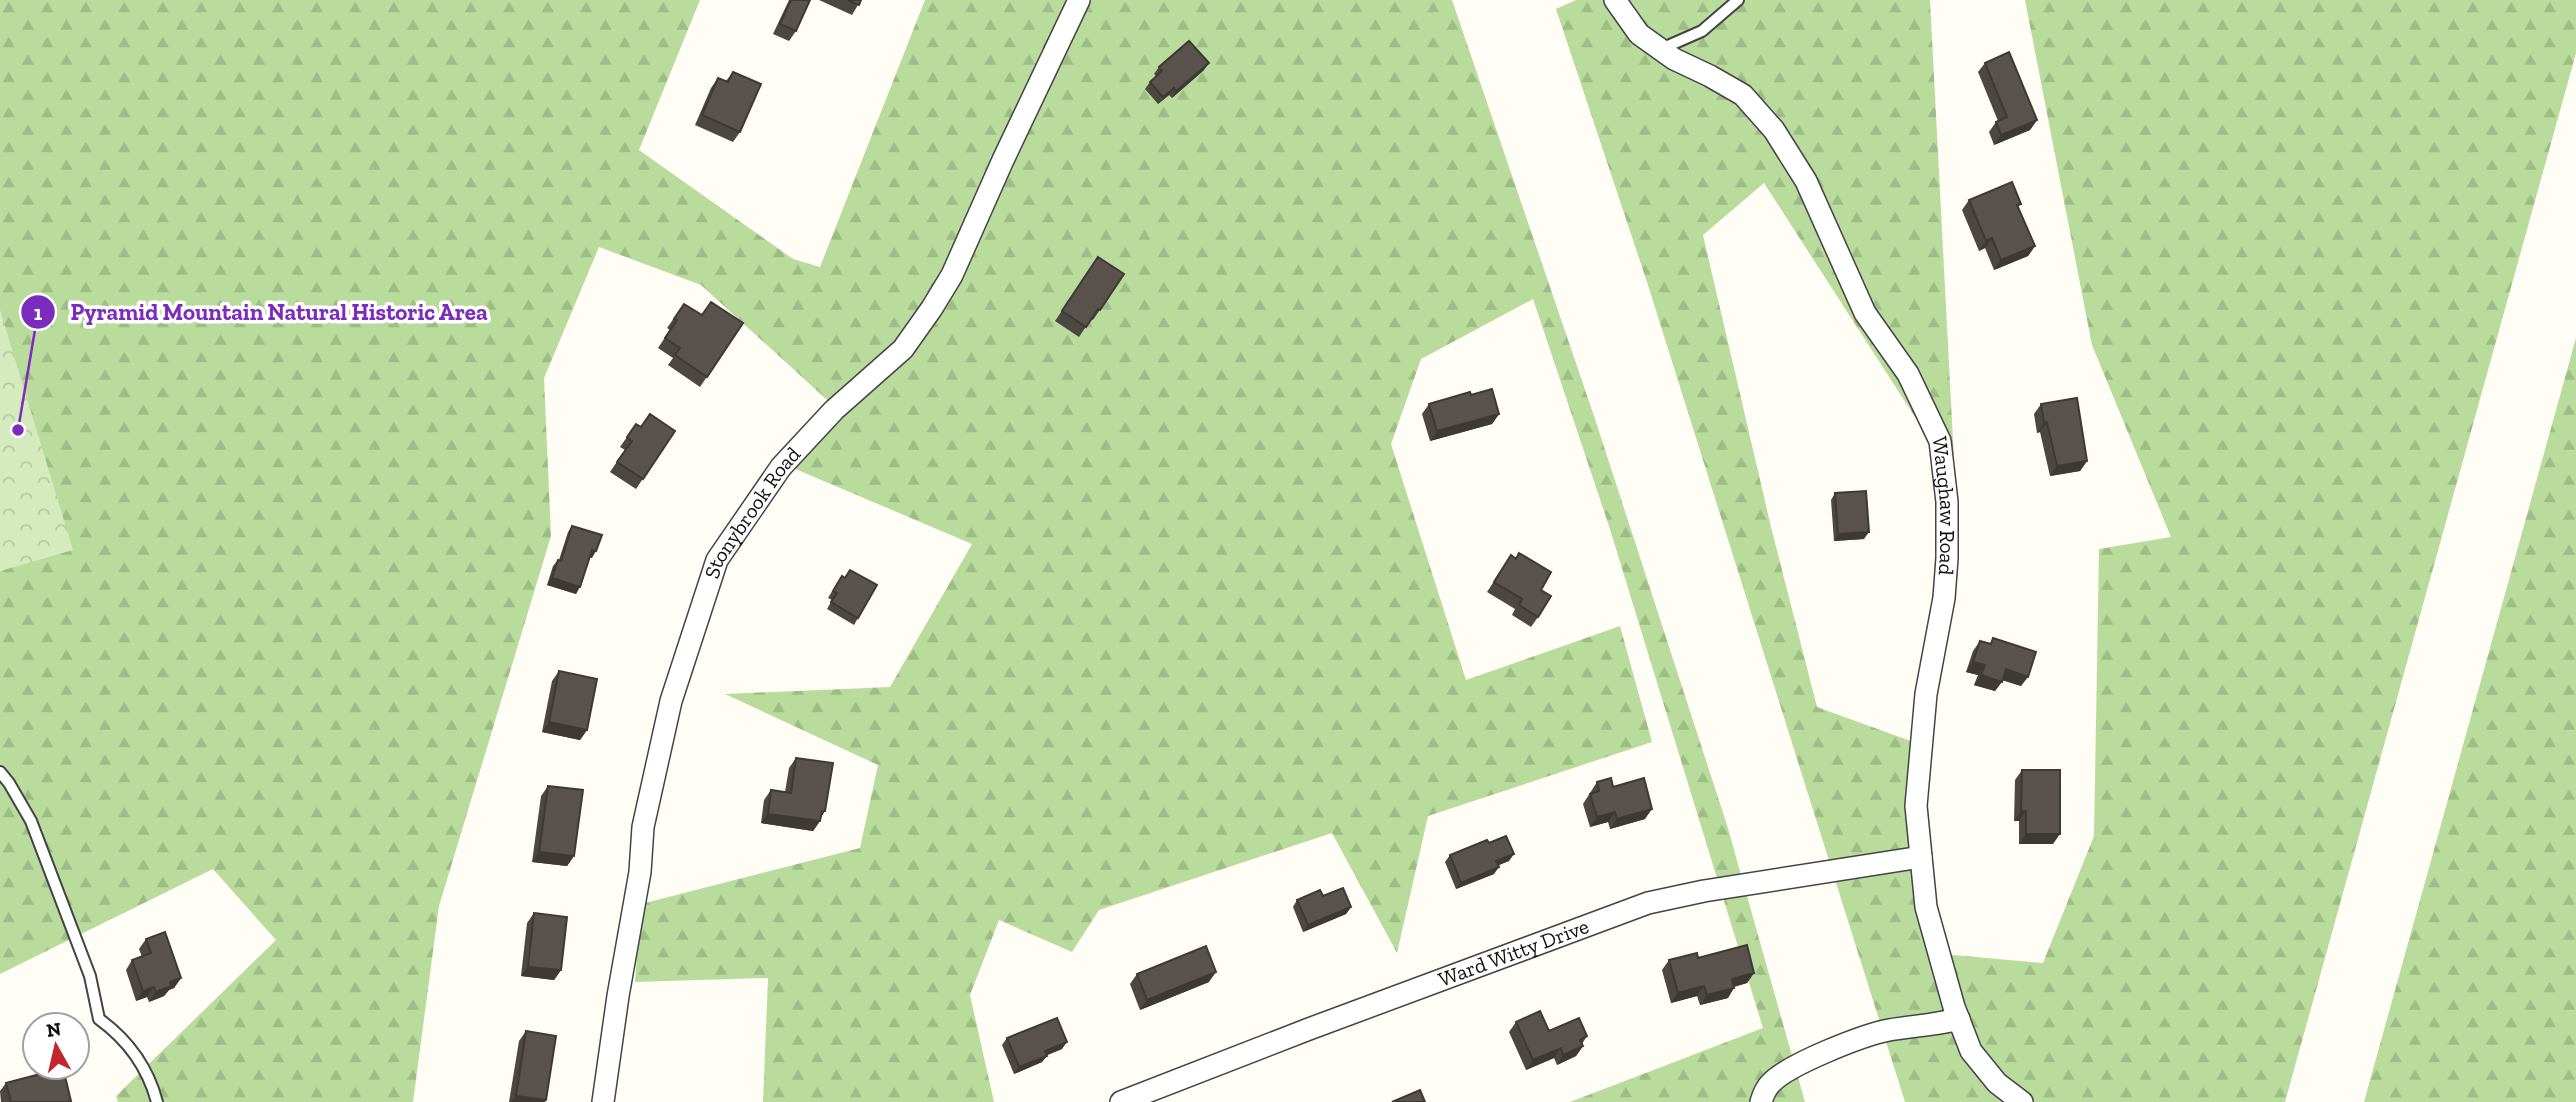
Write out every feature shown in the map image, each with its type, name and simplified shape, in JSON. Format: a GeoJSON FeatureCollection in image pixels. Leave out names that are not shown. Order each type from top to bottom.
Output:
{"type":"FeatureCollection","features":[{"type":"Feature","properties":{"kind":"street","name":"Stonybrook Road"},"geometry":{"type":"LineString","coordinates":[[603,1102],[640,872],[643,827],[671,701],[717,560],[733,533],[781,467],[834,410],[903,349],[932,308],[952,275],[1079,0]]}},
{"type":"Feature","properties":{"kind":"street","name":"Waughaw Road"},"geometry":{"type":"LineString","coordinates":[[1615,0],[1639,34],[1674,59],[1743,94],[1773,128],[1806,181],[1865,313],[1908,374],[1940,441],[1947,502],[1947,558],[1944,598],[1926,694],[1916,806],[1926,907],[1971,1051],[1997,1083],[2022,1102]]}},
{"type":"Feature","properties":{"kind":"street","name":"Ward Witty Drive"},"geometry":{"type":"LineString","coordinates":[[1121,1102],[1648,903],[1730,887],[1921,857]]}},
{"type":"Feature","properties":{"kind":"street"},"geometry":{"type":"LineString","coordinates":[[1761,1102],[1763,1093],[1772,1082],[1832,1049],[1877,1033],[1959,1019]]}},
{"type":"Feature","properties":{"kind":"lane"},"geometry":{"type":"LineString","coordinates":[[1661,49],[1702,31],[1738,0]]}},
{"type":"Feature","properties":{"kind":"lane"},"geometry":{"type":"LineString","coordinates":[[0,772],[31,821],[90,976],[99,1019],[111,1028],[142,1062],[152,1081],[157,1102]]}},
{"type":"Feature","properties":{"kind":"green space"},"geometry":{"type":"Polygon","coordinates":[[[0,0],[700,0],[639,150],[793,259],[820,267],[925,0],[1452,0],[1594,416],[1727,825],[1805,1102],[1570,1102],[1763,1028],[1609,526],[1533,299],[1421,359],[1391,444],[1466,680],[1620,626],[1652,742],[1428,816],[1397,953],[1332,833],[1099,910],[1072,952],[999,920],[970,995],[994,1102],[763,1102],[768,978],[635,982],[641,904],[860,848],[878,765],[725,694],[890,687],[972,544],[786,465],[837,409],[701,285],[599,247],[544,378],[551,536],[439,906],[413,1102],[118,1102],[116,1096],[276,940],[213,869],[0,974],[0,0]]]}},
{"type":"Feature","properties":{"kind":"green space"},"geometry":{"type":"Polygon","coordinates":[[[1576,0],[1930,0],[1955,479],[1764,183],[1703,235],[1771,527],[1817,707],[1919,744],[1942,954],[2043,963],[2094,836],[2099,549],[2171,537],[2092,345],[2025,0],[2576,0],[2576,53],[2285,1102],[1905,1102],[1647,282],[1556,9],[1576,0]]]}},
{"type":"Feature","properties":{"kind":"green space"},"geometry":{"type":"Polygon","coordinates":[[[0,310],[73,550],[0,571],[0,310]]]}},
{"type":"Feature","properties":{"kind":"green space"},"geometry":{"type":"Polygon","coordinates":[[[2576,338],[2576,1102],[2364,1102],[2576,338]]]}},
{"type":"Feature","properties":{"kind":"building"},"geometry":{"type":"Polygon","coordinates":[[[791,0],[810,0],[796,31],[780,24],[791,0]]]}},
{"type":"Feature","properties":{"kind":"building"},"geometry":{"type":"Polygon","coordinates":[[[848,0],[861,0],[859,5],[848,0]]]}},
{"type":"Feature","properties":{"kind":"building"},"geometry":{"type":"Polygon","coordinates":[[[1189,41],[1209,63],[1176,91],[1174,88],[1163,97],[1150,82],[1162,71],[1159,67],[1189,41]]]}},
{"type":"Feature","properties":{"kind":"building"},"geometry":{"type":"Polygon","coordinates":[[[2009,52],[2037,120],[2001,135],[1996,122],[2007,117],[1985,63],[2009,52]]]}},
{"type":"Feature","properties":{"kind":"building"},"geometry":{"type":"Polygon","coordinates":[[[733,72],[761,84],[740,132],[702,115],[718,78],[728,82],[733,72]]]}},
{"type":"Feature","properties":{"kind":"building"},"geometry":{"type":"Polygon","coordinates":[[[2012,182],[2021,204],[2017,205],[2035,246],[2001,260],[1992,238],[1986,241],[1969,200],[2012,182]]]}},
{"type":"Feature","properties":{"kind":"building"},"geometry":{"type":"Polygon","coordinates":[[[1098,257],[1124,274],[1086,327],[1062,311],[1098,257]]]}},
{"type":"Feature","properties":{"kind":"building"},"geometry":{"type":"Polygon","coordinates":[[[711,302],[743,323],[707,377],[675,355],[680,348],[665,338],[684,304],[702,315],[711,302]]]}},
{"type":"Feature","properties":{"kind":"building"},"geometry":{"type":"Polygon","coordinates":[[[1492,389],[1499,414],[1437,431],[1429,404],[1470,392],[1471,395],[1492,389]]]}},
{"type":"Feature","properties":{"kind":"building"},"geometry":{"type":"Polygon","coordinates":[[[2077,398],[2087,461],[2057,466],[2041,404],[2077,398]]]}},
{"type":"Feature","properties":{"kind":"building"},"geometry":{"type":"Polygon","coordinates":[[[650,414],[675,431],[643,479],[617,462],[632,441],[627,437],[636,424],[641,427],[650,414]]]}},
{"type":"Feature","properties":{"kind":"building"},"geometry":{"type":"Polygon","coordinates":[[[1866,491],[1869,532],[1838,534],[1835,493],[1866,491]]]}},
{"type":"Feature","properties":{"kind":"building"},"geometry":{"type":"Polygon","coordinates":[[[572,526],[602,535],[596,551],[592,550],[580,587],[552,578],[558,560],[561,561],[572,526]]]}},
{"type":"Feature","properties":{"kind":"building"},"geometry":{"type":"Polygon","coordinates":[[[1519,553],[1551,572],[1541,590],[1551,596],[1538,617],[1519,605],[1522,599],[1494,582],[1511,555],[1516,559],[1519,553]]]}},
{"type":"Feature","properties":{"kind":"building"},"geometry":{"type":"Polygon","coordinates":[[[850,570],[877,585],[858,618],[831,602],[837,593],[833,591],[842,576],[845,578],[850,570]]]}},
{"type":"Feature","properties":{"kind":"building"},"geometry":{"type":"Polygon","coordinates":[[[1993,638],[2036,652],[2028,677],[2006,669],[2002,682],[1981,675],[1985,665],[1973,662],[1980,641],[1991,644],[1993,638]]]}},
{"type":"Feature","properties":{"kind":"building"},"geometry":{"type":"Polygon","coordinates":[[[559,671],[597,679],[587,730],[549,722],[559,671]]]}},
{"type":"Feature","properties":{"kind":"building"},"geometry":{"type":"Polygon","coordinates":[[[796,758],[833,763],[825,811],[822,811],[820,821],[768,814],[771,790],[791,793],[796,758]]]}},
{"type":"Feature","properties":{"kind":"building"},"geometry":{"type":"Polygon","coordinates":[[[2022,770],[2060,770],[2060,834],[2026,834],[2026,811],[2021,811],[2022,770]]]}},
{"type":"Feature","properties":{"kind":"building"},"geometry":{"type":"Polygon","coordinates":[[[1611,778],[1613,787],[1644,778],[1652,809],[1617,819],[1615,812],[1597,817],[1590,794],[1599,791],[1597,782],[1611,778]]]}},
{"type":"Feature","properties":{"kind":"building"},"geometry":{"type":"Polygon","coordinates":[[[548,786],[583,790],[574,856],[539,852],[548,786]]]}},
{"type":"Feature","properties":{"kind":"building"},"geometry":{"type":"Polygon","coordinates":[[[1506,836],[1514,854],[1496,861],[1499,867],[1461,883],[1450,855],[1487,840],[1489,843],[1506,836]]]}},
{"type":"Feature","properties":{"kind":"building"},"geometry":{"type":"Polygon","coordinates":[[[1343,888],[1351,907],[1308,925],[1297,900],[1320,890],[1323,896],[1343,888]]]}},
{"type":"Feature","properties":{"kind":"building"},"geometry":{"type":"Polygon","coordinates":[[[534,913],[567,917],[561,970],[528,967],[534,913]]]}},
{"type":"Feature","properties":{"kind":"building"},"geometry":{"type":"Polygon","coordinates":[[[165,932],[181,978],[156,992],[154,987],[143,991],[132,960],[151,953],[146,939],[165,932]]]}},
{"type":"Feature","properties":{"kind":"building"},"geometry":{"type":"Polygon","coordinates":[[[1747,945],[1754,973],[1732,979],[1734,988],[1707,995],[1704,986],[1678,993],[1669,960],[1697,953],[1698,958],[1747,945]]]}},
{"type":"Feature","properties":{"kind":"building"},"geometry":{"type":"Polygon","coordinates":[[[1206,946],[1216,972],[1147,1000],[1137,974],[1206,946]]]}},
{"type":"Feature","properties":{"kind":"building"},"geometry":{"type":"Polygon","coordinates":[[[1540,1011],[1549,1031],[1579,1018],[1587,1036],[1580,1040],[1583,1046],[1563,1055],[1561,1048],[1533,1060],[1516,1022],[1540,1011]]]}},
{"type":"Feature","properties":{"kind":"building"},"geometry":{"type":"Polygon","coordinates":[[[1057,1018],[1067,1042],[1045,1051],[1047,1056],[1019,1067],[1007,1038],[1057,1018]]]}},
{"type":"Feature","properties":{"kind":"building"},"geometry":{"type":"Polygon","coordinates":[[[526,1031],[556,1036],[546,1100],[516,1096],[526,1031]]]}},
{"type":"Feature","properties":{"kind":"building"},"geometry":{"type":"Polygon","coordinates":[[[21,1079],[66,1081],[71,1101],[11,1102],[6,1083],[21,1079]]]}},
{"type":"Feature","properties":{"kind":"building"},"geometry":{"type":"Polygon","coordinates":[[[1420,1090],[1425,1102],[1392,1102],[1420,1090]]]}},
{"type":"Feature","properties":{"kind":"place","name":"Pyramid Mountain Natural Historic Area"},"geometry":{"type":"Point","coordinates":[18,430]}}]}
